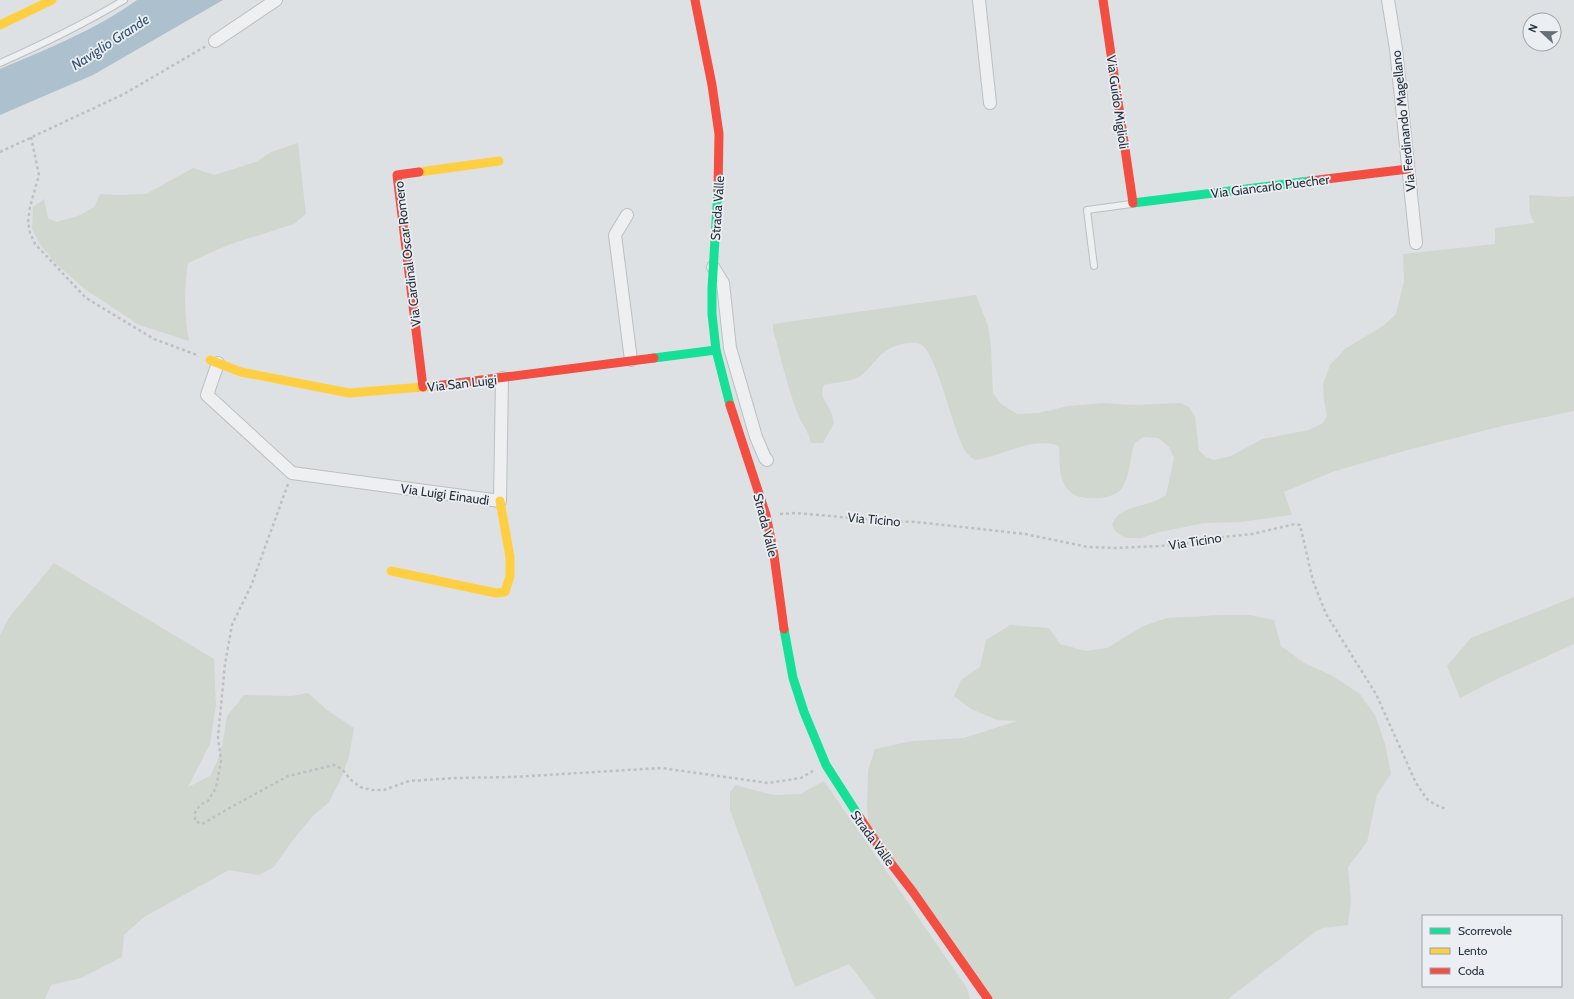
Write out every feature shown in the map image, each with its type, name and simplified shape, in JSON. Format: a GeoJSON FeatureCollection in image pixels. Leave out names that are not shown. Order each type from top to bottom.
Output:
{"type":"FeatureCollection","features":[{"type":"Feature","properties":{"kind":"street"},"geometry":{"type":"LineString","coordinates":[[0,25],[52,0]]}},
{"type":"Feature","properties":{"kind":"street"},"geometry":{"type":"LineString","coordinates":[[215,41],[276,0]]}},
{"type":"Feature","properties":{"kind":"street","name":"Strada Valle"},"geometry":{"type":"LineString","coordinates":[[695,0],[712,85],[719,134],[720,174],[713,267],[712,314],[716,350],[730,406],[766,515],[774,555],[781,610],[793,678],[804,712],[826,765],[848,803],[945,936],[988,999]]}},
{"type":"Feature","properties":{"kind":"street"},"geometry":{"type":"LineString","coordinates":[[979,0],[990,103]]}},
{"type":"Feature","properties":{"kind":"street","name":"Via Guido Miglioli"},"geometry":{"type":"LineString","coordinates":[[1103,0],[1133,204]]}},
{"type":"Feature","properties":{"kind":"street","name":"Via Ferdinando Magellano"},"geometry":{"type":"LineString","coordinates":[[1388,0],[1396,49],[1416,243]]}},
{"type":"Feature","properties":{"kind":"street","name":"Via Cardinal Oscar Romero"},"geometry":{"type":"LineString","coordinates":[[423,387],[397,174],[499,161]]}},
{"type":"Feature","properties":{"kind":"street","name":"Via Giancarlo Puecher"},"geometry":{"type":"LineString","coordinates":[[1133,204],[1408,169]]}},
{"type":"Feature","properties":{"kind":"street"},"geometry":{"type":"LineString","coordinates":[[627,215],[615,235],[631,360]]}},
{"type":"Feature","properties":{"kind":"street"},"geometry":{"type":"LineString","coordinates":[[713,267],[723,282],[730,348],[743,397],[756,437],[767,460]]}},
{"type":"Feature","properties":{"kind":"street","name":"Via San Luigi"},"geometry":{"type":"LineString","coordinates":[[214,362],[241,372],[349,393],[423,387],[502,378],[716,350]]}},
{"type":"Feature","properties":{"kind":"street"},"geometry":{"type":"LineString","coordinates":[[214,362],[207,396],[292,473]]}},
{"type":"Feature","properties":{"kind":"street","name":"Via Luigi Einaudi"},"geometry":{"type":"LineString","coordinates":[[292,473],[500,501],[502,378]]}},
{"type":"Feature","properties":{"kind":"street"},"geometry":{"type":"LineString","coordinates":[[391,571],[496,593],[505,592],[510,576],[510,557],[500,501]]}},
{"type":"Feature","properties":{"kind":"lane"},"geometry":{"type":"LineString","coordinates":[[0,63],[48,42],[91,20],[124,0]]}},
{"type":"Feature","properties":{"kind":"lane"},"geometry":{"type":"LineString","coordinates":[[1094,266],[1087,210],[1133,204]]}},
{"type":"Feature","properties":{"kind":"path"},"geometry":{"type":"LineString","coordinates":[[0,152],[124,94],[215,41]]}},
{"type":"Feature","properties":{"kind":"path"},"geometry":{"type":"LineString","coordinates":[[31,137],[39,175],[30,208],[28,222],[30,233],[35,244],[86,298],[154,338],[214,362]]}},
{"type":"Feature","properties":{"kind":"path"},"geometry":{"type":"LineString","coordinates":[[292,473],[251,586],[232,624],[225,664],[218,737],[221,761],[216,788],[208,800],[200,805],[195,813],[195,821],[202,824],[288,776],[334,765],[342,770],[360,787],[372,790],[384,790],[409,781],[513,777],[661,768],[768,784],[800,778],[826,765]]}},
{"type":"Feature","properties":{"kind":"path","name":"Via Ticino"},"geometry":{"type":"LineString","coordinates":[[766,515],[796,513],[886,522],[950,525],[1025,534],[1088,547],[1116,548],[1180,545],[1204,539],[1252,534],[1294,524],[1300,524],[1313,581],[1326,614],[1376,694],[1416,783],[1427,799],[1436,805],[1446,808]]}},
{"type":"Feature","properties":{"kind":"shaded area"},"geometry":{"type":"Polygon","coordinates":[[[298,143],[306,214],[294,224],[228,245],[188,263],[185,302],[189,341],[139,325],[86,290],[54,262],[40,244],[32,229],[33,207],[44,199],[48,218],[56,222],[78,216],[94,207],[100,194],[146,194],[193,168],[214,175],[256,162],[271,152],[298,143]]]}},
{"type":"Feature","properties":{"kind":"shaded area"},"geometry":{"type":"Polygon","coordinates":[[[1529,195],[1574,196],[1574,411],[1502,426],[1404,451],[1332,472],[1284,492],[1292,515],[1240,522],[1204,523],[1160,532],[1141,538],[1126,538],[1116,532],[1112,525],[1115,519],[1124,511],[1154,502],[1166,495],[1174,458],[1169,447],[1158,438],[1143,437],[1134,444],[1125,483],[1122,488],[1113,495],[1099,498],[1084,498],[1072,493],[1066,488],[1060,471],[1059,446],[1049,443],[1039,443],[975,460],[967,453],[961,442],[933,361],[926,350],[917,343],[903,344],[888,349],[859,377],[847,381],[824,385],[822,395],[831,412],[834,423],[823,443],[811,443],[809,435],[793,402],[773,330],[773,324],[976,295],[988,326],[991,348],[993,393],[1001,404],[1017,414],[1038,413],[1068,406],[1103,403],[1133,405],[1181,403],[1189,407],[1195,416],[1199,450],[1206,457],[1214,460],[1231,456],[1262,439],[1309,430],[1323,423],[1327,415],[1323,384],[1330,365],[1345,349],[1384,325],[1396,314],[1404,281],[1403,254],[1495,244],[1495,228],[1534,223],[1530,213],[1529,195]]]}},
{"type":"Feature","properties":{"kind":"shaded area"},"geometry":{"type":"Polygon","coordinates":[[[54,563],[214,659],[216,705],[210,744],[188,787],[210,776],[217,762],[222,746],[227,716],[244,695],[291,696],[308,693],[327,710],[354,728],[349,757],[340,781],[329,802],[313,816],[292,841],[274,867],[259,875],[229,870],[144,917],[124,935],[122,957],[81,978],[51,985],[45,999],[0,999],[0,635],[8,619],[54,563]]]}},
{"type":"Feature","properties":{"kind":"shaded area"},"geometry":{"type":"Polygon","coordinates":[[[1574,597],[1574,644],[1499,678],[1460,698],[1447,666],[1471,638],[1574,597]]]}},
{"type":"Feature","properties":{"kind":"shaded area"},"geometry":{"type":"Polygon","coordinates":[[[1249,615],[1274,620],[1281,646],[1304,663],[1331,675],[1360,694],[1376,717],[1385,744],[1391,774],[1377,795],[1367,842],[1348,867],[1351,899],[1348,925],[1323,928],[1315,932],[1228,999],[992,999],[869,826],[867,808],[868,771],[875,749],[912,741],[964,738],[1017,721],[997,720],[971,709],[954,696],[961,680],[980,667],[986,640],[1010,625],[1049,628],[1060,644],[1086,651],[1107,648],[1143,626],[1167,618],[1249,615]]]}},
{"type":"Feature","properties":{"kind":"shaded area"},"geometry":{"type":"Polygon","coordinates":[[[824,781],[967,988],[970,999],[876,999],[849,964],[795,987],[730,810],[730,792],[735,785],[774,795],[800,794],[824,781]]]}},
{"type":"Feature","properties":{"kind":"water","name":"Naviglio Grande"},"geometry":{"type":"Polygon","coordinates":[[[137,0],[223,0],[93,75],[0,115],[0,69],[88,30],[137,0]]]}},
{"type":"Feature","properties":{"kind":"traffic: fast"},"geometry":{"type":"LineString","coordinates":[[1133,203],[1310,181]]}},
{"type":"Feature","properties":{"kind":"traffic: fast"},"geometry":{"type":"LineString","coordinates":[[718,189],[712,314],[716,350],[730,405]]}},
{"type":"Feature","properties":{"kind":"traffic: fast"},"geometry":{"type":"LineString","coordinates":[[654,358],[716,350]]}},
{"type":"Feature","properties":{"kind":"traffic: fast"},"geometry":{"type":"LineString","coordinates":[[784,629],[793,678],[804,712],[826,765],[858,815]]}},
{"type":"Feature","properties":{"kind":"traffic: slow"},"geometry":{"type":"LineString","coordinates":[[0,25],[52,0]]}},
{"type":"Feature","properties":{"kind":"traffic: slow"},"geometry":{"type":"LineString","coordinates":[[419,172],[499,161]]}},
{"type":"Feature","properties":{"kind":"traffic: slow"},"geometry":{"type":"LineString","coordinates":[[210,360],[241,372],[349,393],[435,386]]}},
{"type":"Feature","properties":{"kind":"traffic: slow"},"geometry":{"type":"LineString","coordinates":[[391,571],[496,593],[505,592],[510,576],[510,557],[500,501]]}},
{"type":"Feature","properties":{"kind":"traffic: jam"},"geometry":{"type":"LineString","coordinates":[[695,0],[712,85],[719,134],[718,189]]}},
{"type":"Feature","properties":{"kind":"traffic: jam"},"geometry":{"type":"LineString","coordinates":[[1103,0],[1133,203]]}},
{"type":"Feature","properties":{"kind":"traffic: jam"},"geometry":{"type":"LineString","coordinates":[[1310,181],[1408,169]]}},
{"type":"Feature","properties":{"kind":"traffic: jam"},"geometry":{"type":"LineString","coordinates":[[419,172],[397,175],[423,387]]}},
{"type":"Feature","properties":{"kind":"traffic: jam"},"geometry":{"type":"LineString","coordinates":[[435,386],[654,358]]}},
{"type":"Feature","properties":{"kind":"traffic: jam"},"geometry":{"type":"LineString","coordinates":[[730,405],[766,515],[774,555],[784,629]]}},
{"type":"Feature","properties":{"kind":"traffic: jam"},"geometry":{"type":"LineString","coordinates":[[858,815],[886,857],[913,892],[988,999]]}}]}
